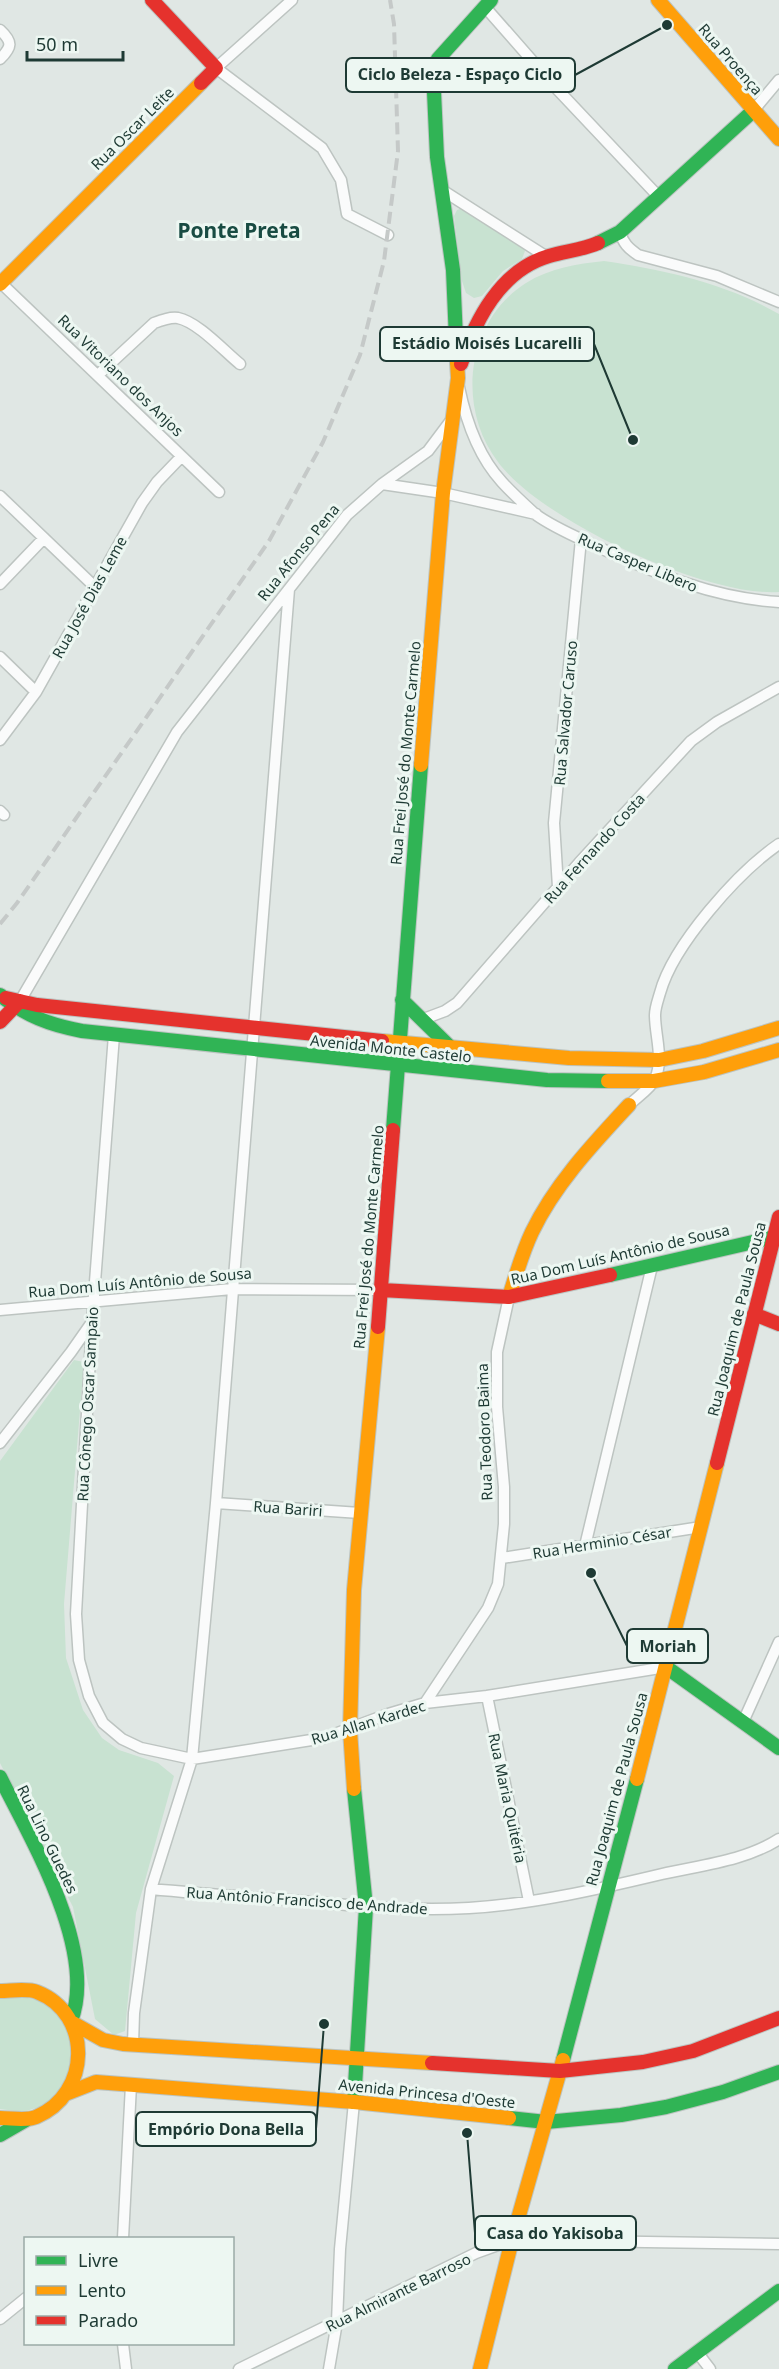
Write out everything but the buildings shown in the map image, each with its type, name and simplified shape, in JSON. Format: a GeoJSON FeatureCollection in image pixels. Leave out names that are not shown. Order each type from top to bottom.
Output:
{"type":"FeatureCollection","features":[{"type":"Feature","properties":{"kind":"main road"},"geometry":{"type":"LineString","coordinates":[[152,0],[216,68]]}},
{"type":"Feature","properties":{"kind":"main road","name":"Rua Proença"},"geometry":{"type":"LineString","coordinates":[[658,0],[779,139]]}},
{"type":"Feature","properties":{"kind":"main road","name":"Rua Afonso Pena"},"geometry":{"type":"LineString","coordinates":[[452,419],[458,378],[453,270],[437,157],[433,66],[488,3]]}},
{"type":"Feature","properties":{"kind":"main road","name":"Rua Oscar Leite"},"geometry":{"type":"LineString","coordinates":[[0,284],[216,68]]}},
{"type":"Feature","properties":{"kind":"main road"},"geometry":{"type":"LineString","coordinates":[[458,378],[466,347],[486,306],[510,280],[546,256],[596,245],[620,231],[753,111]]}},
{"type":"Feature","properties":{"kind":"main road","name":"Rua Frei José do Monte Carmelo"},"geometry":{"type":"LineString","coordinates":[[354,2102],[366,1907],[350,1730],[354,1590],[381,1290],[443,493],[452,419]]}},
{"type":"Feature","properties":{"kind":"main road","name":"Rua Afonso Pena"},"geometry":{"type":"LineString","coordinates":[[0,1022],[9,1000]]}},
{"type":"Feature","properties":{"kind":"main road","name":"Avenida Monte Castelo"},"geometry":{"type":"LineString","coordinates":[[9,1000],[254,1029],[569,1058],[659,1060],[703,1051],[779,1028]]}},
{"type":"Feature","properties":{"kind":"main road","name":"Avenida Monte Castelo"},"geometry":{"type":"LineString","coordinates":[[9,1000],[32,1018],[59,1026],[114,1035],[547,1080],[654,1081],[704,1072],[779,1050]]}},
{"type":"Feature","properties":{"kind":"main road"},"geometry":{"type":"LineString","coordinates":[[402,1000],[450,1047]]}},
{"type":"Feature","properties":{"kind":"main road","name":"Rua Teodoro Baima"},"geometry":{"type":"LineString","coordinates":[[509,1297],[524,1251],[539,1220],[592,1144],[628,1105]]}},
{"type":"Feature","properties":{"kind":"main road","name":"Rua Joaquim de Paula Sousa"},"geometry":{"type":"LineString","coordinates":[[480,2369],[512,2240],[560,2070],[606,1887],[666,1667],[779,1217]]}},
{"type":"Feature","properties":{"kind":"main road","name":"Rua Dom Luís Antônio de Sousa"},"geometry":{"type":"LineString","coordinates":[[381,1290],[509,1297],[776,1236]]}},
{"type":"Feature","properties":{"kind":"main road"},"geometry":{"type":"LineString","coordinates":[[754,1314],[779,1324]]}},
{"type":"Feature","properties":{"kind":"main road"},"geometry":{"type":"LineString","coordinates":[[666,1667],[779,1748]]}},
{"type":"Feature","properties":{"kind":"main road","name":"Rua Lino Guedes"},"geometry":{"type":"LineString","coordinates":[[0,1777],[54,1884],[63,1909],[72,1946],[77,1987],[78,2005],[72,2022]]}},
{"type":"Feature","properties":{"kind":"main road"},"geometry":{"type":"LineString","coordinates":[[0,1991],[13,1988],[28,1989],[54,2001],[72,2022],[79,2041],[80,2059],[76,2077],[68,2093],[57,2105],[44,2114],[29,2119],[0,2135]]}},
{"type":"Feature","properties":{"kind":"main road","name":"Avenida Princesa d'Oeste"},"geometry":{"type":"LineString","coordinates":[[72,2022],[103,2040],[132,2044],[560,2070],[643,2062],[693,2051],[779,2018]]}},
{"type":"Feature","properties":{"kind":"main road","name":"Avenida Princesa d'Oeste"},"geometry":{"type":"LineString","coordinates":[[68,2093],[96,2082],[354,2102],[546,2122],[621,2115],[666,2107],[723,2092],[779,2072]]}},
{"type":"Feature","properties":{"kind":"main road"},"geometry":{"type":"LineString","coordinates":[[0,2118],[29,2119]]}},
{"type":"Feature","properties":{"kind":"main road"},"geometry":{"type":"LineString","coordinates":[[675,2369],[779,2291]]}},
{"type":"Feature","properties":{"kind":"street","name":"Rua Oscar Leite"},"geometry":{"type":"LineString","coordinates":[[216,68],[292,0]]}},
{"type":"Feature","properties":{"kind":"street"},"geometry":{"type":"LineString","coordinates":[[488,3],[557,89],[658,196]]}},
{"type":"Feature","properties":{"kind":"street"},"geometry":{"type":"LineString","coordinates":[[0,30],[11,43],[10,50],[0,59]]}},
{"type":"Feature","properties":{"kind":"street"},"geometry":{"type":"LineString","coordinates":[[216,68],[322,148],[341,180],[347,214],[388,235]]}},
{"type":"Feature","properties":{"kind":"street"},"geometry":{"type":"LineString","coordinates":[[753,111],[779,80]]}},
{"type":"Feature","properties":{"kind":"street"},"geometry":{"type":"LineString","coordinates":[[442,190],[546,256]]}},
{"type":"Feature","properties":{"kind":"street"},"geometry":{"type":"LineString","coordinates":[[620,231],[622,240],[628,249],[638,255],[717,276],[779,302]]}},
{"type":"Feature","properties":{"kind":"street","name":"Rua Vitoriano dos Anjos"},"geometry":{"type":"LineString","coordinates":[[0,284],[219,492]]}},
{"type":"Feature","properties":{"kind":"street"},"geometry":{"type":"LineString","coordinates":[[98,375],[154,323],[177,318],[189,323],[240,364]]}},
{"type":"Feature","properties":{"kind":"street","name":"Rua Casper Libero"},"geometry":{"type":"LineString","coordinates":[[458,378],[464,414],[489,465],[501,481],[536,514],[581,539],[642,567],[707,591],[745,600],[779,602]]}},
{"type":"Feature","properties":{"kind":"street","name":"Rua Afonso Pena"},"geometry":{"type":"LineString","coordinates":[[9,1000],[177,732],[346,515],[382,484],[428,451],[452,419]]}},
{"type":"Feature","properties":{"kind":"street","name":"Rua José Dias Leme"},"geometry":{"type":"LineString","coordinates":[[0,740],[36,692],[142,503],[157,482],[181,457]]}},
{"type":"Feature","properties":{"kind":"street","name":"Rua Casper Libero"},"geometry":{"type":"LineString","coordinates":[[382,484],[443,493],[536,514]]}},
{"type":"Feature","properties":{"kind":"street"},"geometry":{"type":"LineString","coordinates":[[0,496],[94,586]]}},
{"type":"Feature","properties":{"kind":"street"},"geometry":{"type":"LineString","coordinates":[[0,584],[44,538]]}},
{"type":"Feature","properties":{"kind":"street","name":"Rua Salvador Caruso"},"geometry":{"type":"LineString","coordinates":[[558,887],[554,823],[581,539]]}},
{"type":"Feature","properties":{"kind":"street"},"geometry":{"type":"LineString","coordinates":[[132,2044],[151,1889],[192,1759],[216,1503],[290,589]]}},
{"type":"Feature","properties":{"kind":"street"},"geometry":{"type":"LineString","coordinates":[[0,657],[36,692]]}},
{"type":"Feature","properties":{"kind":"street","name":"Rua Fernando Costa"},"geometry":{"type":"LineString","coordinates":[[422,1020],[445,1011],[457,1003],[558,887],[691,741],[717,722],[779,687]]}},
{"type":"Feature","properties":{"kind":"street"},"geometry":{"type":"LineString","coordinates":[[628,1105],[654,1081],[659,1060],[655,1014],[667,973],[683,946],[713,908],[755,863],[779,844]]}},
{"type":"Feature","properties":{"kind":"street","name":"Rua Cônego Oscar Sampaio"},"geometry":{"type":"LineString","coordinates":[[114,1035],[93,1302],[76,1614],[79,1659],[89,1696],[103,1723],[122,1739],[141,1748]]}},
{"type":"Feature","properties":{"kind":"street"},"geometry":{"type":"LineString","coordinates":[[585,1546],[652,1266]]}},
{"type":"Feature","properties":{"kind":"street","name":"Rua Dom Luís Antônio de Sousa"},"geometry":{"type":"LineString","coordinates":[[0,1310],[232,1289],[381,1290]]}},
{"type":"Feature","properties":{"kind":"street","name":"Rua Teodoro Baima"},"geometry":{"type":"LineString","coordinates":[[425,1703],[488,1608],[498,1584],[502,1557],[504,1487],[497,1407],[497,1352],[509,1297]]}},
{"type":"Feature","properties":{"kind":"street"},"geometry":{"type":"LineString","coordinates":[[0,1443],[92,1321]]}},
{"type":"Feature","properties":{"kind":"street","name":"Rua Bariri"},"geometry":{"type":"LineString","coordinates":[[216,1503],[360,1513]]}},
{"type":"Feature","properties":{"kind":"street","name":"Rua Herminio César"},"geometry":{"type":"LineString","coordinates":[[502,1557],[701,1527]]}},
{"type":"Feature","properties":{"kind":"street"},"geometry":{"type":"LineString","coordinates":[[743,1722],[779,1642]]}},
{"type":"Feature","properties":{"kind":"street","name":"Rua Allan Kardec"},"geometry":{"type":"LineString","coordinates":[[141,1748],[192,1759],[266,1749],[324,1738],[425,1703],[487,1696],[666,1667]]}},
{"type":"Feature","properties":{"kind":"street","name":"Rua Maria Quitéria"},"geometry":{"type":"LineString","coordinates":[[487,1696],[530,1900]]}},
{"type":"Feature","properties":{"kind":"street","name":"Rua Antônio Francisco de Andrade"},"geometry":{"type":"LineString","coordinates":[[151,1889],[366,1907],[469,1908],[606,1887],[733,1858],[779,1839]]}},
{"type":"Feature","properties":{"kind":"street"},"geometry":{"type":"LineString","coordinates":[[123,2237],[131,2085]]}},
{"type":"Feature","properties":{"kind":"street"},"geometry":{"type":"LineString","coordinates":[[329,2369],[337,2322],[340,2249],[354,2102]]}},
{"type":"Feature","properties":{"kind":"street","name":"Rua Almirante Barroso"},"geometry":{"type":"LineString","coordinates":[[238,2369],[465,2258],[512,2240],[779,2244]]}},
{"type":"Feature","properties":{"kind":"street"},"geometry":{"type":"LineString","coordinates":[[0,2319],[24,2300]]}},
{"type":"Feature","properties":{"kind":"street"},"geometry":{"type":"LineString","coordinates":[[123,2345],[126,2369]]}},
{"type":"Feature","properties":{"kind":"street"},"geometry":{"type":"LineString","coordinates":[[697,2352],[710,2369]]}},
{"type":"Feature","properties":{"kind":"green space"},"geometry":{"type":"Polygon","coordinates":[[[463,208],[522,244],[525,251],[522,259],[503,271],[482,296],[474,298],[466,293],[462,281],[454,216],[457,210],[463,208]]]}},
{"type":"Feature","properties":{"kind":"green space"},"geometry":{"type":"Polygon","coordinates":[[[604,261],[694,279],[737,294],[779,314],[779,592],[748,590],[710,582],[670,569],[587,530],[550,508],[520,485],[498,462],[485,440],[476,416],[473,391],[474,366],[480,342],[490,319],[506,299],[535,278],[564,268],[604,261]]]}},
{"type":"Feature","properties":{"kind":"green space"},"geometry":{"type":"Polygon","coordinates":[[[74,1360],[84,1362],[64,1604],[66,1658],[83,1710],[102,1738],[119,1750],[158,1763],[174,1776],[136,1913],[125,2031],[114,2035],[95,2019],[73,1907],[0,1763],[0,1461],[74,1360]]]}},
{"type":"Feature","properties":{"kind":"green space"},"geometry":{"type":"Polygon","coordinates":[[[19,1996],[37,2000],[54,2009],[66,2024],[73,2042],[69,2080],[57,2095],[42,2106],[23,2112],[0,2109],[0,1999],[19,1996]]]}},
{"type":"Feature","properties":{"kind":"railway"},"geometry":{"type":"LineString","coordinates":[[0,924],[17,903],[269,541],[323,442],[360,355],[384,261],[398,151],[394,24],[390,0]]}},
{"type":"Feature","properties":{"kind":"traffic: fast"},"geometry":{"type":"LineString","coordinates":[[457,362],[453,270],[437,157],[433,70],[438,59],[491,0]]}},
{"type":"Feature","properties":{"kind":"traffic: fast"},"geometry":{"type":"LineString","coordinates":[[598,243],[620,232],[753,111]]}},
{"type":"Feature","properties":{"kind":"traffic: fast"},"geometry":{"type":"LineString","coordinates":[[393,1130],[421,765]]}},
{"type":"Feature","properties":{"kind":"traffic: fast"},"geometry":{"type":"LineString","coordinates":[[0,995],[19,1009],[39,1019],[82,1031],[547,1080],[608,1081]]}},
{"type":"Feature","properties":{"kind":"traffic: fast"},"geometry":{"type":"LineString","coordinates":[[402,1000],[450,1047]]}},
{"type":"Feature","properties":{"kind":"traffic: fast"},"geometry":{"type":"LineString","coordinates":[[610,1275],[779,1236]]}},
{"type":"Feature","properties":{"kind":"traffic: fast"},"geometry":{"type":"LineString","coordinates":[[666,1667],[779,1748]]}},
{"type":"Feature","properties":{"kind":"traffic: fast"},"geometry":{"type":"LineString","coordinates":[[0,1777],[43,1863],[69,1929],[76,1962],[77,1993],[71,2021]]}},
{"type":"Feature","properties":{"kind":"traffic: fast"},"geometry":{"type":"LineString","coordinates":[[563,2060],[637,1779]]}},
{"type":"Feature","properties":{"kind":"traffic: fast"},"geometry":{"type":"LineString","coordinates":[[354,1789],[366,1907],[354,2102]]}},
{"type":"Feature","properties":{"kind":"traffic: fast"},"geometry":{"type":"LineString","coordinates":[[509,2118],[546,2122],[621,2115],[666,2107],[723,2092],[779,2072]]}},
{"type":"Feature","properties":{"kind":"traffic: fast"},"geometry":{"type":"LineString","coordinates":[[0,2135],[26,2120]]}},
{"type":"Feature","properties":{"kind":"traffic: fast"},"geometry":{"type":"LineString","coordinates":[[675,2369],[779,2291]]}},
{"type":"Feature","properties":{"kind":"traffic: slow"},"geometry":{"type":"LineString","coordinates":[[658,0],[779,139]]}},
{"type":"Feature","properties":{"kind":"traffic: slow"},"geometry":{"type":"LineString","coordinates":[[0,284],[201,83]]}},
{"type":"Feature","properties":{"kind":"traffic: slow"},"geometry":{"type":"LineString","coordinates":[[421,765],[443,493],[458,378],[457,362]]}},
{"type":"Feature","properties":{"kind":"traffic: slow"},"geometry":{"type":"LineString","coordinates":[[382,1041],[569,1058],[659,1060],[703,1051],[779,1028]]}},
{"type":"Feature","properties":{"kind":"traffic: slow"},"geometry":{"type":"LineString","coordinates":[[608,1081],[654,1081],[704,1072],[779,1050]]}},
{"type":"Feature","properties":{"kind":"traffic: slow"},"geometry":{"type":"LineString","coordinates":[[509,1297],[528,1240],[541,1214],[563,1181],[629,1105]]}},
{"type":"Feature","properties":{"kind":"traffic: slow"},"geometry":{"type":"LineString","coordinates":[[354,1789],[350,1730],[354,1590],[378,1327]]}},
{"type":"Feature","properties":{"kind":"traffic: slow"},"geometry":{"type":"LineString","coordinates":[[637,1779],[717,1463]]}},
{"type":"Feature","properties":{"kind":"traffic: slow"},"geometry":{"type":"LineString","coordinates":[[0,1991],[33,1991],[55,2003],[68,2018],[76,2035],[78,2054],[75,2073],[67,2091],[54,2106],[32,2118],[0,2118]]}},
{"type":"Feature","properties":{"kind":"traffic: slow"},"geometry":{"type":"LineString","coordinates":[[73,2023],[103,2040],[123,2044],[432,2063]]}},
{"type":"Feature","properties":{"kind":"traffic: slow"},"geometry":{"type":"LineString","coordinates":[[480,2369],[512,2240],[563,2060]]}},
{"type":"Feature","properties":{"kind":"traffic: slow"},"geometry":{"type":"LineString","coordinates":[[68,2093],[96,2082],[354,2102],[509,2118]]}},
{"type":"Feature","properties":{"kind":"traffic: jam"},"geometry":{"type":"LineString","coordinates":[[152,0],[216,68],[201,83]]}},
{"type":"Feature","properties":{"kind":"traffic: jam"},"geometry":{"type":"LineString","coordinates":[[461,364],[482,314],[492,299],[517,273],[549,256],[598,243]]}},
{"type":"Feature","properties":{"kind":"traffic: jam"},"geometry":{"type":"LineString","coordinates":[[6,998],[37,1005],[382,1041]]}},
{"type":"Feature","properties":{"kind":"traffic: jam"},"geometry":{"type":"LineString","coordinates":[[0,1022],[20,1001]]}},
{"type":"Feature","properties":{"kind":"traffic: jam"},"geometry":{"type":"LineString","coordinates":[[378,1327],[393,1130]]}},
{"type":"Feature","properties":{"kind":"traffic: jam"},"geometry":{"type":"LineString","coordinates":[[717,1463],[779,1217]]}},
{"type":"Feature","properties":{"kind":"traffic: jam"},"geometry":{"type":"LineString","coordinates":[[381,1290],[509,1297],[610,1275]]}},
{"type":"Feature","properties":{"kind":"traffic: jam"},"geometry":{"type":"LineString","coordinates":[[754,1314],[779,1324]]}},
{"type":"Feature","properties":{"kind":"traffic: jam"},"geometry":{"type":"LineString","coordinates":[[432,2063],[560,2071],[643,2062],[693,2051],[779,2018]]}},
{"type":"Feature","properties":{"kind":"place","name":"Ciclo Beleza - Espaço Ciclo"},"geometry":{"type":"Point","coordinates":[667,25]}},
{"type":"Feature","properties":{"kind":"place","name":"Estádio Moisés Lucarelli"},"geometry":{"type":"Point","coordinates":[633,440]}},
{"type":"Feature","properties":{"kind":"place","name":"Moriah"},"geometry":{"type":"Point","coordinates":[591,1573]}},
{"type":"Feature","properties":{"kind":"place","name":"Empório Dona Bella"},"geometry":{"type":"Point","coordinates":[324,2024]}},
{"type":"Feature","properties":{"kind":"place","name":"Casa do Yakisoba"},"geometry":{"type":"Point","coordinates":[467,2133]}},
{"type":"Feature","properties":{"kind":"district","name":"Ponte Preta"},"geometry":{"type":"Point","coordinates":[239,230]}}]}
